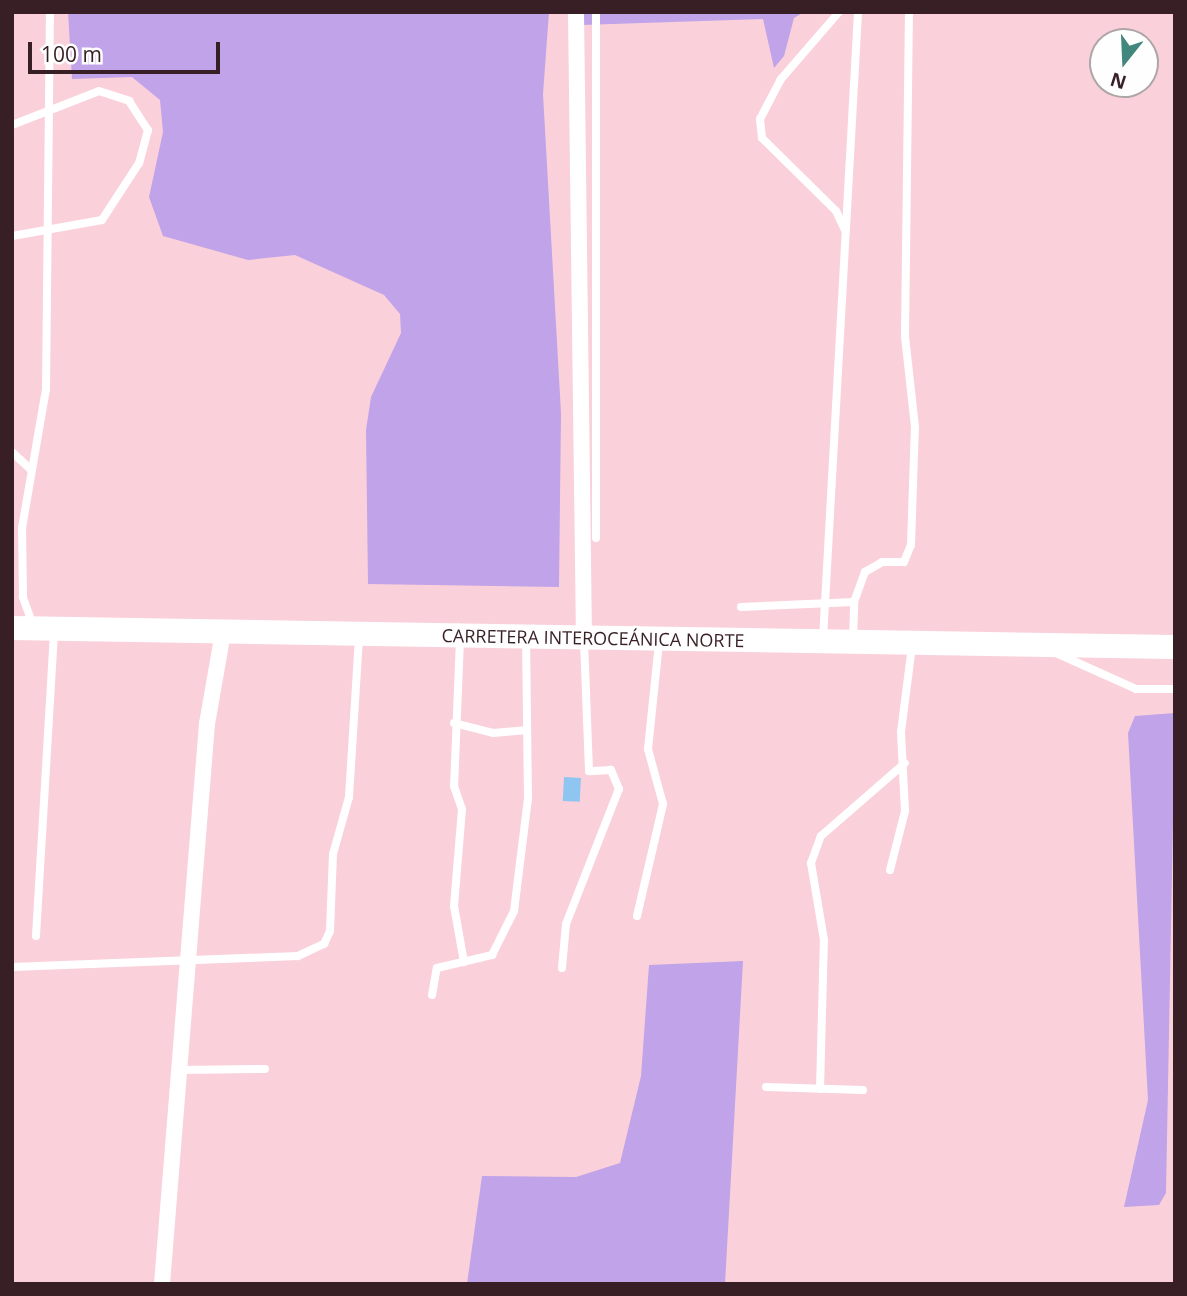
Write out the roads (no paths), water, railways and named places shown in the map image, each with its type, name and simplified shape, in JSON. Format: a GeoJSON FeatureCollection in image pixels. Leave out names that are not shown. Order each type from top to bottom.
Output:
{"type":"FeatureCollection","features":[{"type":"Feature","properties":{"kind":"highway","name":"CARRETERA INTEROCEÁNICA NORTE"},"geometry":{"type":"LineString","coordinates":[[34,629],[1175,647]]}},
{"type":"Feature","properties":{"kind":"street"},"geometry":{"type":"LineString","coordinates":[[576,12],[584,638]]}},
{"type":"Feature","properties":{"kind":"street"},"geometry":{"type":"LineString","coordinates":[[162,1284],[207,724],[223,632]]}},
{"type":"Feature","properties":{"kind":"lane"},"geometry":{"type":"LineString","coordinates":[[36,936],[34,629],[22,575],[30,469],[46,389],[50,12]]}},
{"type":"Feature","properties":{"kind":"lane"},"geometry":{"type":"LineString","coordinates":[[596,12],[596,538]]}},
{"type":"Feature","properties":{"kind":"lane"},"geometry":{"type":"LineString","coordinates":[[839,12],[781,79],[760,119],[762,138],[836,211],[848,242]]}},
{"type":"Feature","properties":{"kind":"lane"},"geometry":{"type":"LineString","coordinates":[[823,642],[848,242],[858,12]]}},
{"type":"Feature","properties":{"kind":"lane"},"geometry":{"type":"LineString","coordinates":[[853,642],[854,602],[865,572],[881,562],[904,562],[911,545],[915,427],[905,336],[909,12]]}},
{"type":"Feature","properties":{"kind":"lane"},"geometry":{"type":"LineString","coordinates":[[12,125],[99,90],[129,101],[148,131],[139,163],[102,220],[49,227],[12,236]]}},
{"type":"Feature","properties":{"kind":"lane"},"geometry":{"type":"LineString","coordinates":[[12,452],[30,469]]}},
{"type":"Feature","properties":{"kind":"lane"},"geometry":{"type":"LineString","coordinates":[[741,607],[854,602]]}},
{"type":"Feature","properties":{"kind":"lane"},"geometry":{"type":"LineString","coordinates":[[12,967],[189,958],[298,956],[324,944],[330,930],[333,854],[349,797],[359,634]]}},
{"type":"Feature","properties":{"kind":"lane"},"geometry":{"type":"LineString","coordinates":[[460,636],[454,723],[454,786],[462,808],[454,906],[464,962]]}},
{"type":"Feature","properties":{"kind":"lane"},"geometry":{"type":"LineString","coordinates":[[432,995],[438,968],[492,955],[514,911],[528,799],[526,637]]}},
{"type":"Feature","properties":{"kind":"lane"},"geometry":{"type":"LineString","coordinates":[[562,968],[566,924],[619,789],[611,770],[589,771],[584,638]]}},
{"type":"Feature","properties":{"kind":"lane"},"geometry":{"type":"LineString","coordinates":[[637,916],[663,804],[648,749],[659,639]]}},
{"type":"Feature","properties":{"kind":"lane"},"geometry":{"type":"LineString","coordinates":[[890,870],[905,811],[905,763],[901,732],[913,643]]}},
{"type":"Feature","properties":{"kind":"lane"},"geometry":{"type":"LineString","coordinates":[[1039,645],[1136,688],[1175,689]]}},
{"type":"Feature","properties":{"kind":"lane"},"geometry":{"type":"LineString","coordinates":[[454,723],[492,733],[527,730]]}},
{"type":"Feature","properties":{"kind":"lane"},"geometry":{"type":"LineString","coordinates":[[820,1089],[824,940],[811,863],[821,836],[905,763]]}},
{"type":"Feature","properties":{"kind":"lane"},"geometry":{"type":"LineString","coordinates":[[180,1070],[265,1069]]}},
{"type":"Feature","properties":{"kind":"lane"},"geometry":{"type":"LineString","coordinates":[[766,1087],[863,1090]]}}]}
